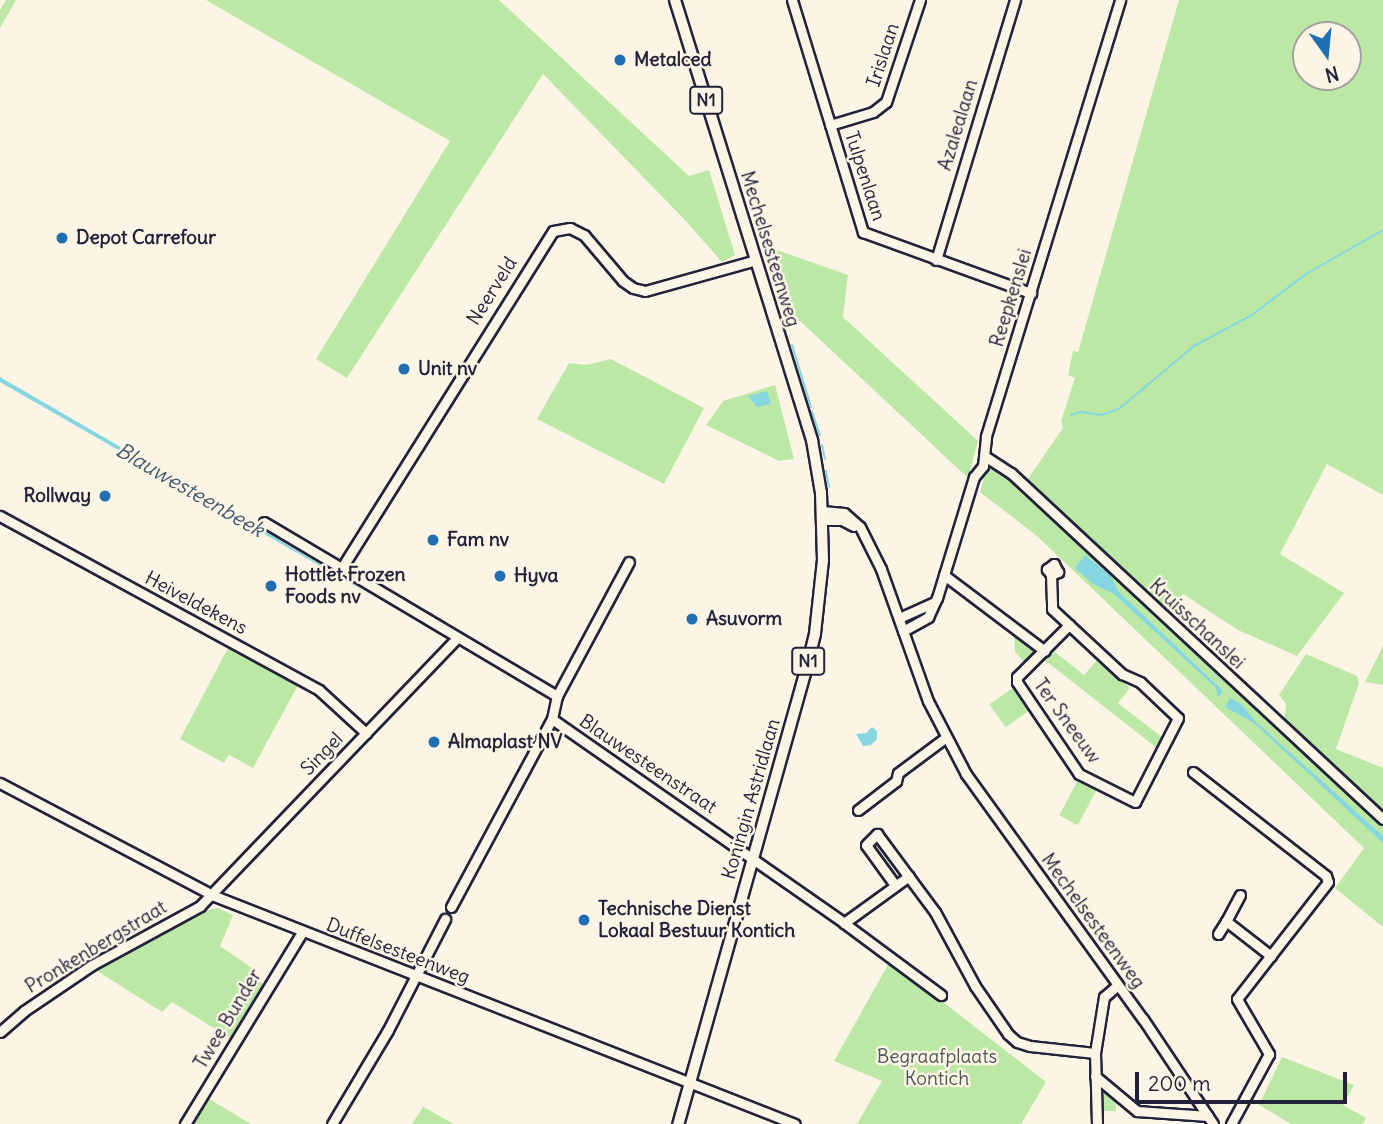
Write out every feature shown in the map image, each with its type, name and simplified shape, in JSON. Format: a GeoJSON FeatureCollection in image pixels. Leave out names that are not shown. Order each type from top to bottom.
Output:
{"type":"FeatureCollection","features":[{"type":"Feature","properties":{"kind":"main road","name":"Mechelsesteenweg"},"geometry":{"type":"LineString","coordinates":[[675,0],[812,440],[822,516]]}},
{"type":"Feature","properties":{"kind":"main road","name":"Koningin Astridlaan"},"geometry":{"type":"LineString","coordinates":[[678,1124],[815,634],[823,560],[822,516]]}},
{"type":"Feature","properties":{"kind":"street","name":"Tulpenlaan"},"geometry":{"type":"LineString","coordinates":[[792,0],[863,232],[1031,293]]}},
{"type":"Feature","properties":{"kind":"street","name":"Irislaan"},"geometry":{"type":"LineString","coordinates":[[830,125],[873,112],[886,102],[920,0]]}},
{"type":"Feature","properties":{"kind":"street","name":"Azalealaan"},"geometry":{"type":"LineString","coordinates":[[936,260],[1014,0]]}},
{"type":"Feature","properties":{"kind":"street","name":"Reepkenslei"},"geometry":{"type":"LineString","coordinates":[[903,631],[928,617],[974,477],[983,466],[986,436],[1120,0]]}},
{"type":"Feature","properties":{"kind":"street","name":"Neerveld"},"geometry":{"type":"LineString","coordinates":[[341,569],[553,231],[570,228],[583,235],[623,281],[633,288],[645,291],[755,260]]}},
{"type":"Feature","properties":{"kind":"street","name":"Kruisschanslei"},"geometry":{"type":"LineString","coordinates":[[986,457],[1011,473],[1383,819]]}},
{"type":"Feature","properties":{"kind":"street","name":"Mechelsesteenweg"},"geometry":{"type":"LineString","coordinates":[[822,516],[844,513],[864,533],[899,618],[928,701],[946,738],[988,806],[1118,985],[1210,1120]]}},
{"type":"Feature","properties":{"kind":"street","name":"Heiveldekens"},"geometry":{"type":"LineString","coordinates":[[0,516],[319,690],[366,733]]}},
{"type":"Feature","properties":{"kind":"street"},"geometry":{"type":"LineString","coordinates":[[264,523],[556,696]]}},
{"type":"Feature","properties":{"kind":"street","name":"Blauwesteenstraat"},"geometry":{"type":"LineString","coordinates":[[451,907],[552,719],[556,696],[629,562]]}},
{"type":"Feature","properties":{"kind":"street","name":"Ter Sneeuw"},"geometry":{"type":"LineString","coordinates":[[944,575],[1045,651]]}},
{"type":"Feature","properties":{"kind":"street"},"geometry":{"type":"LineString","coordinates":[[1051,575],[1051,606],[1069,625]]}},
{"type":"Feature","properties":{"kind":"street"},"geometry":{"type":"LineString","coordinates":[[899,618],[933,603]]}},
{"type":"Feature","properties":{"kind":"street","name":"Ter Sneeuw"},"geometry":{"type":"LineString","coordinates":[[1069,625],[1122,674],[1139,681],[1178,718],[1135,802],[1078,773],[1017,680],[1045,651],[1069,625]]}},
{"type":"Feature","properties":{"kind":"street","name":"Singel"},"geometry":{"type":"LineString","coordinates":[[212,895],[457,638]]}},
{"type":"Feature","properties":{"kind":"street","name":"Blauwesteenstraat"},"geometry":{"type":"LineString","coordinates":[[552,719],[753,858],[941,995]]}},
{"type":"Feature","properties":{"kind":"street"},"geometry":{"type":"LineString","coordinates":[[858,810],[896,781],[898,773],[946,738]]}},
{"type":"Feature","properties":{"kind":"street"},"geometry":{"type":"LineString","coordinates":[[1193,772],[1326,876],[1327,885],[1237,999],[1269,1054],[1231,1124]]}},
{"type":"Feature","properties":{"kind":"street","name":"Duffelsesteenweg"},"geometry":{"type":"LineString","coordinates":[[0,783],[212,895],[795,1124]]}},
{"type":"Feature","properties":{"kind":"street"},"geometry":{"type":"LineString","coordinates":[[895,885],[866,845],[877,834],[935,912],[975,986],[1017,1042],[1030,1046],[1095,1052]]}},
{"type":"Feature","properties":{"kind":"street"},"geometry":{"type":"LineString","coordinates":[[844,923],[909,876]]}},
{"type":"Feature","properties":{"kind":"street","name":"Pronkenbergstraat"},"geometry":{"type":"LineString","coordinates":[[0,1032],[24,1011],[92,965],[200,906],[212,895]]}},
{"type":"Feature","properties":{"kind":"street"},"geometry":{"type":"LineString","coordinates":[[1218,934],[1240,895]]}},
{"type":"Feature","properties":{"kind":"street"},"geometry":{"type":"LineString","coordinates":[[332,1124],[383,1040],[445,919]]}},
{"type":"Feature","properties":{"kind":"street"},"geometry":{"type":"LineString","coordinates":[[1226,921],[1271,956]]}},
{"type":"Feature","properties":{"kind":"street","name":"Twee Bunder"},"geometry":{"type":"LineString","coordinates":[[185,1124],[302,932]]}},
{"type":"Feature","properties":{"kind":"street"},"geometry":{"type":"LineString","coordinates":[[1097,1124],[1095,1052],[1104,997],[1118,985]]}},
{"type":"Feature","properties":{"kind":"street"},"geometry":{"type":"LineString","coordinates":[[1095,1076],[1137,1111],[1210,1120]]}},
{"type":"Feature","properties":{"kind":"green space"},"geometry":{"type":"Polygon","coordinates":[[[6,0],[16,0],[0,28],[0,10],[6,0]]]}},
{"type":"Feature","properties":{"kind":"green space"},"geometry":{"type":"Polygon","coordinates":[[[206,0],[499,0],[689,176],[709,170],[735,255],[722,262],[543,74],[347,378],[316,359],[450,141],[206,0]]]}},
{"type":"Feature","properties":{"kind":"green space"},"geometry":{"type":"Polygon","coordinates":[[[1179,0],[1383,0],[1383,495],[1327,464],[1280,554],[1344,593],[1297,656],[1238,630],[1183,594],[1166,614],[1025,483],[1063,428],[1061,421],[1075,378],[1068,375],[1073,351],[1078,352],[1179,0]]]}},
{"type":"Feature","properties":{"kind":"green space"},"geometry":{"type":"Polygon","coordinates":[[[771,248],[848,275],[843,317],[978,441],[968,478],[800,321],[794,322],[771,248]]]}},
{"type":"Feature","properties":{"kind":"green space"},"geometry":{"type":"Polygon","coordinates":[[[611,359],[704,408],[664,484],[537,419],[569,363],[587,365],[611,359]]]}},
{"type":"Feature","properties":{"kind":"green space"},"geometry":{"type":"Polygon","coordinates":[[[775,385],[794,459],[779,461],[706,425],[723,401],[775,385]]]}},
{"type":"Feature","properties":{"kind":"green space"},"geometry":{"type":"Polygon","coordinates":[[[1000,464],[1383,819],[1383,927],[1335,888],[1364,848],[1037,536],[980,492],[987,468],[997,471],[1000,464]]]}},
{"type":"Feature","properties":{"kind":"green space"},"geometry":{"type":"Polygon","coordinates":[[[1014,634],[1037,653],[1027,665],[1015,652],[1014,634]]]}},
{"type":"Feature","properties":{"kind":"green space"},"geometry":{"type":"Polygon","coordinates":[[[1383,646],[1383,685],[1365,682],[1383,646]]]}},
{"type":"Feature","properties":{"kind":"green space"},"geometry":{"type":"Polygon","coordinates":[[[228,648],[298,685],[253,768],[229,755],[224,763],[180,739],[228,648]]]}},
{"type":"Feature","properties":{"kind":"green space"},"geometry":{"type":"Polygon","coordinates":[[[1051,649],[1084,675],[1098,659],[1130,688],[1118,703],[1163,738],[1158,749],[1042,658],[1051,649]]]}},
{"type":"Feature","properties":{"kind":"green space"},"geometry":{"type":"Polygon","coordinates":[[[1306,654],[1357,676],[1359,683],[1336,749],[1383,768],[1383,814],[1284,725],[1286,704],[1279,695],[1306,654]]]}},
{"type":"Feature","properties":{"kind":"green space"},"geometry":{"type":"Polygon","coordinates":[[[1014,687],[1030,710],[1005,727],[989,704],[1014,687]]]}},
{"type":"Feature","properties":{"kind":"green space"},"geometry":{"type":"Polygon","coordinates":[[[1078,780],[1097,790],[1078,825],[1059,815],[1078,780]]]}},
{"type":"Feature","properties":{"kind":"green space"},"geometry":{"type":"Polygon","coordinates":[[[218,908],[233,915],[220,946],[255,970],[252,977],[266,986],[233,1040],[172,1002],[162,1012],[94,969],[162,929],[198,912],[218,908]]]}},
{"type":"Feature","properties":{"kind":"green space","name":"Begraafplaats Kontich"},"geometry":{"type":"Polygon","coordinates":[[[890,961],[1046,1082],[1021,1124],[857,1124],[882,1081],[834,1061],[890,961]]]}},
{"type":"Feature","properties":{"kind":"green space"},"geometry":{"type":"Polygon","coordinates":[[[1282,1057],[1354,1085],[1343,1105],[1366,1118],[1363,1124],[1291,1124],[1259,1105],[1282,1057]]]}},
{"type":"Feature","properties":{"kind":"green space"},"geometry":{"type":"Polygon","coordinates":[[[1105,1092],[1116,1103],[1116,1111],[1101,1111],[1100,1094],[1105,1092]]]}},
{"type":"Feature","properties":{"kind":"green space"},"geometry":{"type":"Polygon","coordinates":[[[206,1097],[251,1124],[190,1124],[206,1097]]]}},
{"type":"Feature","properties":{"kind":"green space"},"geometry":{"type":"Polygon","coordinates":[[[423,1107],[454,1124],[412,1124],[423,1107]]]}},
{"type":"Feature","properties":{"kind":"water","name":"Blauwesteenbeek"},"geometry":{"type":"Polygon","coordinates":[[[0,377],[231,511],[379,600],[0,382],[0,377]]]}},
{"type":"Feature","properties":{"kind":"water"},"geometry":{"type":"Polygon","coordinates":[[[767,391],[771,404],[757,407],[748,396],[767,391]]]}},
{"type":"Feature","properties":{"kind":"water"},"geometry":{"type":"Polygon","coordinates":[[[1085,555],[1110,575],[1118,591],[1223,691],[1218,698],[1216,688],[1114,594],[1093,584],[1075,568],[1085,555]]]}},
{"type":"Feature","properties":{"kind":"water"},"geometry":{"type":"Polygon","coordinates":[[[1230,698],[1242,705],[1255,721],[1383,836],[1383,843],[1254,723],[1225,707],[1230,698]]]}},
{"type":"Feature","properties":{"kind":"water"},"geometry":{"type":"Polygon","coordinates":[[[872,727],[877,731],[877,739],[871,745],[863,746],[856,734],[866,733],[872,727]]]}},
{"type":"Feature","properties":{"kind":"waterway"},"geometry":{"type":"LineString","coordinates":[[1071,415],[1081,412],[1102,415],[1120,408],[1194,346],[1252,315],[1306,274],[1383,230]]}},
{"type":"Feature","properties":{"kind":"waterway"},"geometry":{"type":"LineString","coordinates":[[792,345],[811,407]]}},
{"type":"Feature","properties":{"kind":"waterway"},"geometry":{"type":"LineString","coordinates":[[812,412],[820,435]]}},
{"type":"Feature","properties":{"kind":"waterway"},"geometry":{"type":"LineString","coordinates":[[822,445],[825,459]]}},
{"type":"Feature","properties":{"kind":"waterway"},"geometry":{"type":"LineString","coordinates":[[826,471],[829,487]]}},
{"type":"Feature","properties":{"kind":"place","name":"Metalced"},"geometry":{"type":"Point","coordinates":[620,60]}},
{"type":"Feature","properties":{"kind":"place","name":"Depot Carrefour"},"geometry":{"type":"Point","coordinates":[62,238]}},
{"type":"Feature","properties":{"kind":"place","name":"Unit nv"},"geometry":{"type":"Point","coordinates":[404,369]}},
{"type":"Feature","properties":{"kind":"place","name":"Rollway"},"geometry":{"type":"Point","coordinates":[105,496]}},
{"type":"Feature","properties":{"kind":"place","name":"Fam nv"},"geometry":{"type":"Point","coordinates":[433,540]}},
{"type":"Feature","properties":{"kind":"place","name":"Hyva"},"geometry":{"type":"Point","coordinates":[500,576]}},
{"type":"Feature","properties":{"kind":"place","name":"Hottlet Frozen Foods nv"},"geometry":{"type":"Point","coordinates":[271,586]}},
{"type":"Feature","properties":{"kind":"place","name":"Asuvorm"},"geometry":{"type":"Point","coordinates":[692,619]}},
{"type":"Feature","properties":{"kind":"place","name":"Almaplast NV"},"geometry":{"type":"Point","coordinates":[434,742]}},
{"type":"Feature","properties":{"kind":"place","name":"Technische Dienst Lokaal Bestuur Kontich"},"geometry":{"type":"Point","coordinates":[584,920]}}]}
